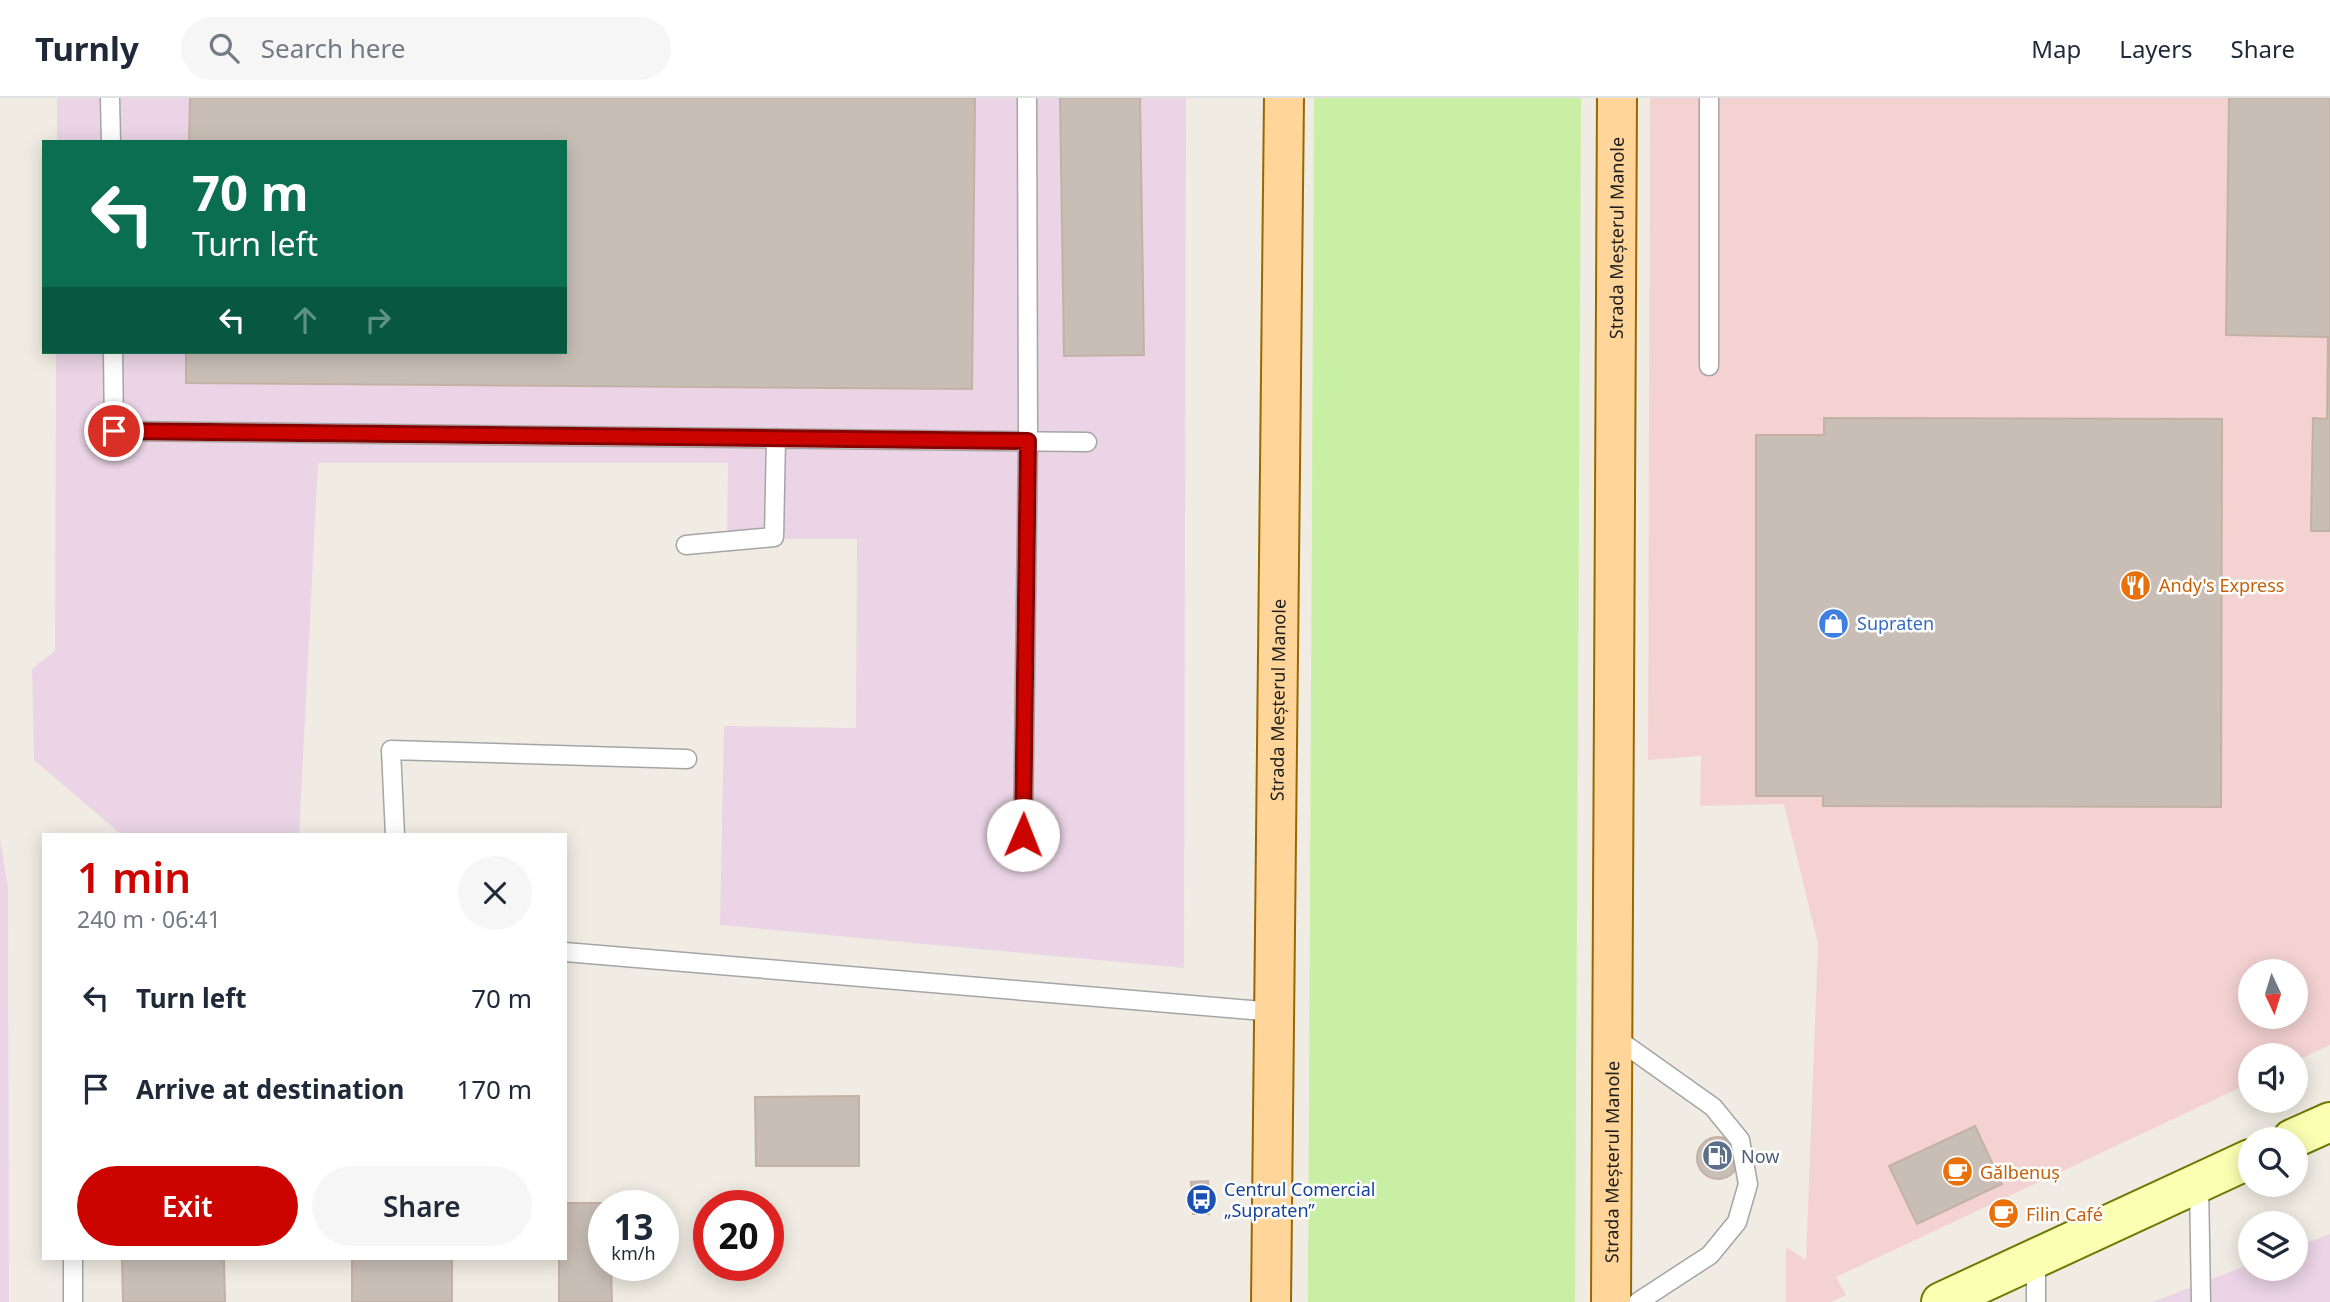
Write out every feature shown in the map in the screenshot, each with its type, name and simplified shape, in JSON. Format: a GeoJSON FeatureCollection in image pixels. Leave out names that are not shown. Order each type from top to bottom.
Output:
{"type":"FeatureCollection","features":[{"type":"Feature","properties":{"kind":"main road","name":"Strada Meșterul Manole"},"geometry":{"type":"LineString","coordinates":[[1270,1302],[1284,98]]}},
{"type":"Feature","properties":{"kind":"main road","name":"Strada Meșterul Manole"},"geometry":{"type":"LineString","coordinates":[[1611,1302],[1617,98]]}},
{"type":"Feature","properties":{"kind":"street"},"geometry":{"type":"LineString","coordinates":[[2308,1132],[2330,1122]]}},
{"type":"Feature","properties":{"kind":"street"},"geometry":{"type":"LineString","coordinates":[[1941,1302],[2238,1165]]}},
{"type":"Feature","properties":{"kind":"lane"},"geometry":{"type":"LineString","coordinates":[[110,98],[111,140]]}},
{"type":"Feature","properties":{"kind":"lane"},"geometry":{"type":"LineString","coordinates":[[1023,835],[1028,441],[1027,98]]}},
{"type":"Feature","properties":{"kind":"lane"},"geometry":{"type":"LineString","coordinates":[[1709,98],[1709,366]]}},
{"type":"Feature","properties":{"kind":"lane"},"geometry":{"type":"LineString","coordinates":[[113,354],[114,431],[1087,442]]}},
{"type":"Feature","properties":{"kind":"lane"},"geometry":{"type":"LineString","coordinates":[[686,545],[774,537],[776,438]]}},
{"type":"Feature","properties":{"kind":"lane"},"geometry":{"type":"LineString","coordinates":[[395,833],[391,750],[687,758]]}},
{"type":"Feature","properties":{"kind":"lane"},"geometry":{"type":"LineString","coordinates":[[567,952],[1275,1012]]}},
{"type":"Feature","properties":{"kind":"lane"},"geometry":{"type":"LineString","coordinates":[[1613,1036],[1713,1107],[1740,1140],[1748,1184],[1738,1222],[1710,1255],[1638,1302]]}},
{"type":"Feature","properties":{"kind":"lane"},"geometry":{"type":"LineString","coordinates":[[2199,1183],[2201,1302]]}},
{"type":"Feature","properties":{"kind":"lane"},"geometry":{"type":"LineString","coordinates":[[2036,1258],[2036,1302]]}},
{"type":"Feature","properties":{"kind":"lane"},"geometry":{"type":"LineString","coordinates":[[73,1260],[73,1302]]}},
{"type":"Feature","properties":{"kind":"shaded area"},"geometry":{"type":"Polygon","coordinates":[[[57,98],[1186,98],[1184,968],[720,925],[724,726],[856,728],[857,539],[727,539],[728,463],[318,463],[299,833],[120,833],[34,760],[32,669],[55,651],[56,354],[567,354],[567,140],[57,140],[57,98]]]}},
{"type":"Feature","properties":{"kind":"shaded area"},"geometry":{"type":"Polygon","coordinates":[[[1650,98],[2330,98],[2330,1045],[2308,1055],[2308,1043],[2238,1043],[2238,1089],[1836,1277],[1846,1295],[1831,1302],[1786,1302],[1786,1247],[1806,1260],[1818,944],[1784,804],[1700,806],[1701,756],[1648,760],[1650,98]]]}},
{"type":"Feature","properties":{"kind":"shaded area"},"geometry":{"type":"Polygon","coordinates":[[[0,839],[8,888],[9,1302],[0,1302],[0,839]]]}},
{"type":"Feature","properties":{"kind":"shaded area"},"geometry":{"type":"Polygon","coordinates":[[[2330,1234],[2330,1302],[2153,1302],[2238,1269],[2238,1281],[2308,1281],[2308,1242],[2330,1234]]]}},
{"type":"Feature","properties":{"kind":"green space"},"geometry":{"type":"Polygon","coordinates":[[[1314,98],[1581,98],[1575,1302],[1308,1302],[1314,98]]]}},
{"type":"Feature","properties":{"kind":"building"},"geometry":{"type":"Polygon","coordinates":[[[190,98],[975,98],[972,389],[186,383],[186,354],[567,354],[567,140],[189,140],[190,98]]]}},
{"type":"Feature","properties":{"kind":"building"},"geometry":{"type":"Polygon","coordinates":[[[1060,98],[1140,98],[1144,355],[1064,356],[1060,98]]]}},
{"type":"Feature","properties":{"kind":"building"},"geometry":{"type":"Polygon","coordinates":[[[2229,98],[2330,98],[2330,531],[2311,531],[2313,418],[2327,419],[2328,337],[2226,335],[2229,98]]]}},
{"type":"Feature","properties":{"kind":"building"},"geometry":{"type":"Polygon","coordinates":[[[1824,418],[2222,419],[2221,807],[1823,806],[1823,796],[1756,796],[1756,435],[1824,435],[1824,418]]]}},
{"type":"Feature","properties":{"kind":"building"},"geometry":{"type":"Polygon","coordinates":[[[859,1096],[859,1166],[756,1166],[755,1097],[859,1096]]]}},
{"type":"Feature","properties":{"kind":"building"},"geometry":{"type":"Polygon","coordinates":[[[1975,1126],[2002,1184],[1917,1224],[1889,1166],[1975,1126]]]}},
{"type":"Feature","properties":{"kind":"building"},"geometry":{"type":"Polygon","coordinates":[[[1718,1137],[1733,1143],[1739,1158],[1733,1173],[1718,1179],[1703,1173],[1697,1158],[1703,1143],[1718,1137]]]}},
{"type":"Feature","properties":{"kind":"building"},"geometry":{"type":"Polygon","coordinates":[[[1208,1181],[1209,1214],[1193,1214],[1191,1182],[1208,1181]]]}},
{"type":"Feature","properties":{"kind":"building"},"geometry":{"type":"Polygon","coordinates":[[[567,1203],[588,1203],[588,1281],[611,1281],[612,1302],[559,1302],[559,1260],[567,1260],[567,1203]]]}},
{"type":"Feature","properties":{"kind":"building"},"geometry":{"type":"Polygon","coordinates":[[[122,1260],[224,1260],[225,1302],[123,1302],[122,1260]]]}},
{"type":"Feature","properties":{"kind":"building"},"geometry":{"type":"Polygon","coordinates":[[[352,1260],[452,1260],[452,1302],[352,1302],[352,1260]]]}},
{"type":"Feature","properties":{"kind":"place","name":"Andy's Express"},"geometry":{"type":"Point","coordinates":[2136,585]}},
{"type":"Feature","properties":{"kind":"place","name":"Supraten"},"geometry":{"type":"Point","coordinates":[1834,623]}},
{"type":"Feature","properties":{"kind":"place","name":"Now"},"geometry":{"type":"Point","coordinates":[1718,1156]}},
{"type":"Feature","properties":{"kind":"place","name":"Gălbenuș"},"geometry":{"type":"Point","coordinates":[1957,1172]}},
{"type":"Feature","properties":{"kind":"place","name":"Centrul Comercial „Supraten”"},"geometry":{"type":"Point","coordinates":[1201,1199]}},
{"type":"Feature","properties":{"kind":"place","name":"Filin Café"},"geometry":{"type":"Point","coordinates":[2003,1214]}},
{"type":"Feature","properties":{"kind":"route"},"geometry":{"type":"LineString","coordinates":[[114,431],[1028,441],[1023,835]]}}]}
